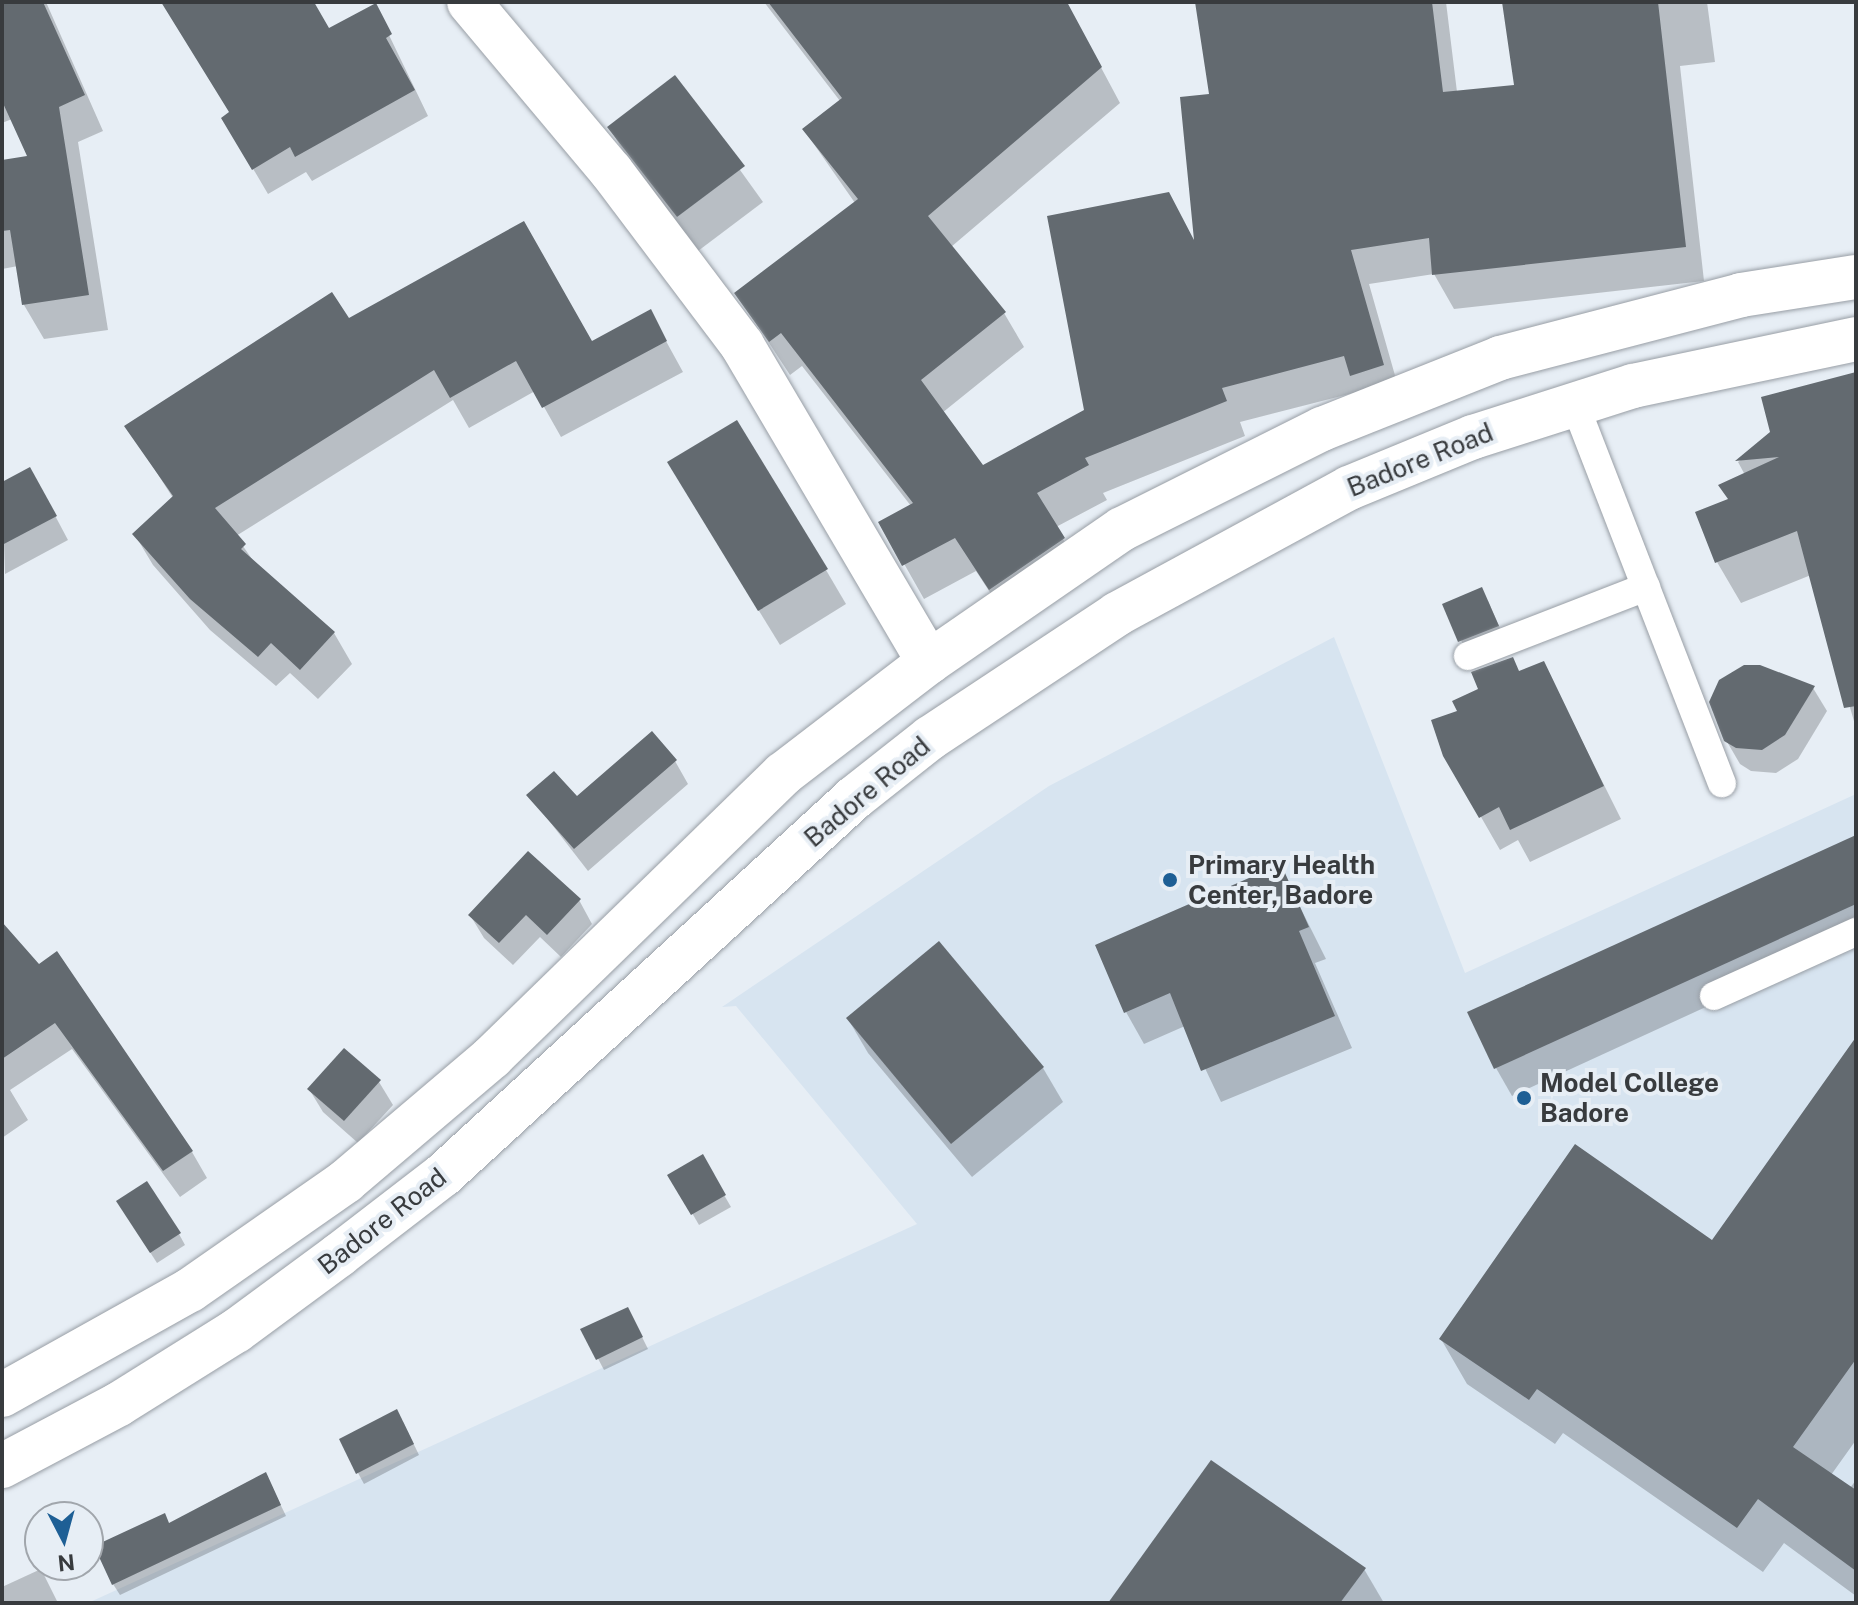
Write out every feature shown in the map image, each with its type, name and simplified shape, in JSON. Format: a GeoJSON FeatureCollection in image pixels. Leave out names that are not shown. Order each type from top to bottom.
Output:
{"type":"FeatureCollection","features":[{"type":"Feature","properties":{"kind":"main road"},"geometry":{"type":"LineString","coordinates":[[469,2],[611,171],[742,345],[929,662]]}},
{"type":"Feature","properties":{"kind":"main road","name":"Badore Road"},"geometry":{"type":"LineString","coordinates":[[2,1395],[190,1290],[346,1181],[492,1057],[783,774],[929,662],[1122,529],[1322,429],[1485,364],[1616,326],[1741,295],[1856,277]]}},
{"type":"Feature","properties":{"kind":"main road"},"geometry":{"type":"LineString","coordinates":[[1616,326],[1633,386]]}},
{"type":"Feature","properties":{"kind":"main road","name":"Badore Road"},"geometry":{"type":"LineString","coordinates":[[2,1466],[119,1404],[236,1331],[443,1175],[854,798],[1033,666],[1253,536],[1349,488],[1574,402],[1633,386],[1856,339]]}},
{"type":"Feature","properties":{"kind":"lane"},"geometry":{"type":"LineString","coordinates":[[1574,402],[1722,783]]}},
{"type":"Feature","properties":{"kind":"lane"},"geometry":{"type":"LineString","coordinates":[[1468,656],[1646,587]]}},
{"type":"Feature","properties":{"kind":"lane"},"geometry":{"type":"LineString","coordinates":[[1714,996],[1856,932]]}},
{"type":"Feature","properties":{"kind":"shaded area","name":"Model College Badore"},"geometry":{"type":"Polygon","coordinates":[[[1334,637],[1465,973],[1856,794],[1856,1603],[88,1603],[917,1224],[736,1006],[722,1007],[1049,786],[1334,637]]]}},
{"type":"Feature","properties":{"kind":"building"},"geometry":{"type":"Polygon","coordinates":[[[2,2],[43,2],[85,95],[59,107],[89,295],[22,305],[10,230],[2,231],[2,160],[27,156],[2,101],[2,2]]]}},
{"type":"Feature","properties":{"kind":"building"},"geometry":{"type":"Polygon","coordinates":[[[161,2],[314,2],[329,28],[376,3],[392,34],[386,38],[415,90],[295,157],[290,147],[252,170],[221,118],[229,112],[161,2]]]}},
{"type":"Feature","properties":{"kind":"building"},"geometry":{"type":"Polygon","coordinates":[[[768,2],[1067,2],[1102,67],[928,216],[1006,312],[921,380],[983,465],[1084,410],[1047,216],[1169,192],[1194,240],[1180,97],[1209,94],[1195,2],[1432,2],[1443,92],[1514,85],[1502,2],[1658,2],[1686,247],[1432,275],[1429,238],[1351,250],[1384,365],[1350,376],[1344,356],[1222,388],[1227,401],[1085,458],[1089,465],[1037,493],[1065,538],[989,590],[955,538],[902,566],[878,522],[913,503],[781,333],[769,342],[734,293],[858,199],[802,129],[842,98],[768,2]]]}},
{"type":"Feature","properties":{"kind":"building"},"geometry":{"type":"Polygon","coordinates":[[[675,75],[745,166],[677,217],[607,127],[675,75]]]}},
{"type":"Feature","properties":{"kind":"building"},"geometry":{"type":"Polygon","coordinates":[[[524,221],[592,341],[651,309],[667,341],[542,408],[516,361],[450,398],[434,370],[215,508],[246,544],[241,549],[335,632],[300,670],[271,643],[258,657],[190,599],[132,534],[173,496],[124,426],[332,292],[349,318],[524,221]]]}},
{"type":"Feature","properties":{"kind":"building"},"geometry":{"type":"Polygon","coordinates":[[[1856,372],[1856,706],[1844,708],[1797,531],[1715,563],[1695,512],[1728,499],[1718,485],[1779,457],[1735,461],[1770,432],[1761,397],[1856,372]]]}},
{"type":"Feature","properties":{"kind":"building"},"geometry":{"type":"Polygon","coordinates":[[[737,420],[828,569],[758,611],[667,462],[737,420]]]}},
{"type":"Feature","properties":{"kind":"building"},"geometry":{"type":"Polygon","coordinates":[[[30,467],[57,516],[2,545],[2,482],[30,467]]]}},
{"type":"Feature","properties":{"kind":"building"},"geometry":{"type":"Polygon","coordinates":[[[1482,587],[1499,626],[1458,642],[1442,604],[1482,587]]]}},
{"type":"Feature","properties":{"kind":"building"},"geometry":{"type":"Polygon","coordinates":[[[1513,657],[1519,671],[1544,661],[1604,786],[1510,830],[1499,807],[1479,818],[1443,756],[1431,720],[1457,711],[1452,701],[1478,689],[1471,672],[1513,657]]]}},
{"type":"Feature","properties":{"kind":"building"},"geometry":{"type":"Polygon","coordinates":[[[1744,665],[1760,665],[1815,686],[1785,735],[1762,750],[1736,748],[1724,741],[1709,702],[1719,680],[1744,665]]]}},
{"type":"Feature","properties":{"kind":"building"},"geometry":{"type":"Polygon","coordinates":[[[652,731],[677,760],[574,849],[526,795],[554,771],[577,796],[652,731]]]}},
{"type":"Feature","properties":{"kind":"building"},"geometry":{"type":"Polygon","coordinates":[[[1856,835],[1856,904],[1494,1069],[1467,1012],[1856,835]]]}},
{"type":"Feature","properties":{"kind":"building"},"geometry":{"type":"Polygon","coordinates":[[[528,851],[581,899],[547,935],[526,915],[499,943],[468,915],[528,851]]]}},
{"type":"Feature","properties":{"kind":"building"},"geometry":{"type":"Polygon","coordinates":[[[1281,864],[1309,927],[1299,931],[1335,1016],[1201,1071],[1170,993],[1124,1013],[1095,945],[1281,864]]]}},
{"type":"Feature","properties":{"kind":"building"},"geometry":{"type":"Polygon","coordinates":[[[2,922],[39,964],[57,951],[193,1151],[163,1171],[55,1023],[2,1059],[2,922]]]}},
{"type":"Feature","properties":{"kind":"building"},"geometry":{"type":"Polygon","coordinates":[[[939,941],[1044,1067],[951,1144],[846,1018],[939,941]]]}},
{"type":"Feature","properties":{"kind":"building"},"geometry":{"type":"Polygon","coordinates":[[[1856,1037],[1856,1359],[1793,1447],[1856,1490],[1856,1571],[1758,1499],[1737,1528],[1537,1389],[1529,1400],[1439,1339],[1575,1144],[1712,1240],[1856,1037]]]}},
{"type":"Feature","properties":{"kind":"building"},"geometry":{"type":"Polygon","coordinates":[[[344,1048],[381,1080],[344,1121],[307,1089],[344,1048]]]}},
{"type":"Feature","properties":{"kind":"building"},"geometry":{"type":"Polygon","coordinates":[[[703,1154],[726,1195],[691,1215],[667,1175],[703,1154]]]}},
{"type":"Feature","properties":{"kind":"building"},"geometry":{"type":"Polygon","coordinates":[[[147,1181],[181,1233],[150,1253],[116,1201],[147,1181]]]}},
{"type":"Feature","properties":{"kind":"building"},"geometry":{"type":"Polygon","coordinates":[[[628,1307],[643,1337],[596,1360],[580,1329],[628,1307]]]}},
{"type":"Feature","properties":{"kind":"building"},"geometry":{"type":"Polygon","coordinates":[[[397,1409],[414,1444],[356,1474],[339,1439],[397,1409]]]}},
{"type":"Feature","properties":{"kind":"building"},"geometry":{"type":"Polygon","coordinates":[[[1211,1460],[1366,1568],[1340,1603],[1108,1603],[1211,1460]]]}},
{"type":"Feature","properties":{"kind":"building"},"geometry":{"type":"Polygon","coordinates":[[[266,1472],[281,1505],[112,1585],[104,1568],[104,1541],[165,1513],[169,1523],[266,1472]]]}},
{"type":"Feature","properties":{"kind":"place","name":"Primary Health Center, Badore"},"geometry":{"type":"Point","coordinates":[1170,880]}},
{"type":"Feature","properties":{"kind":"place","name":"Model College Badore"},"geometry":{"type":"Point","coordinates":[1524,1098]}}]}
